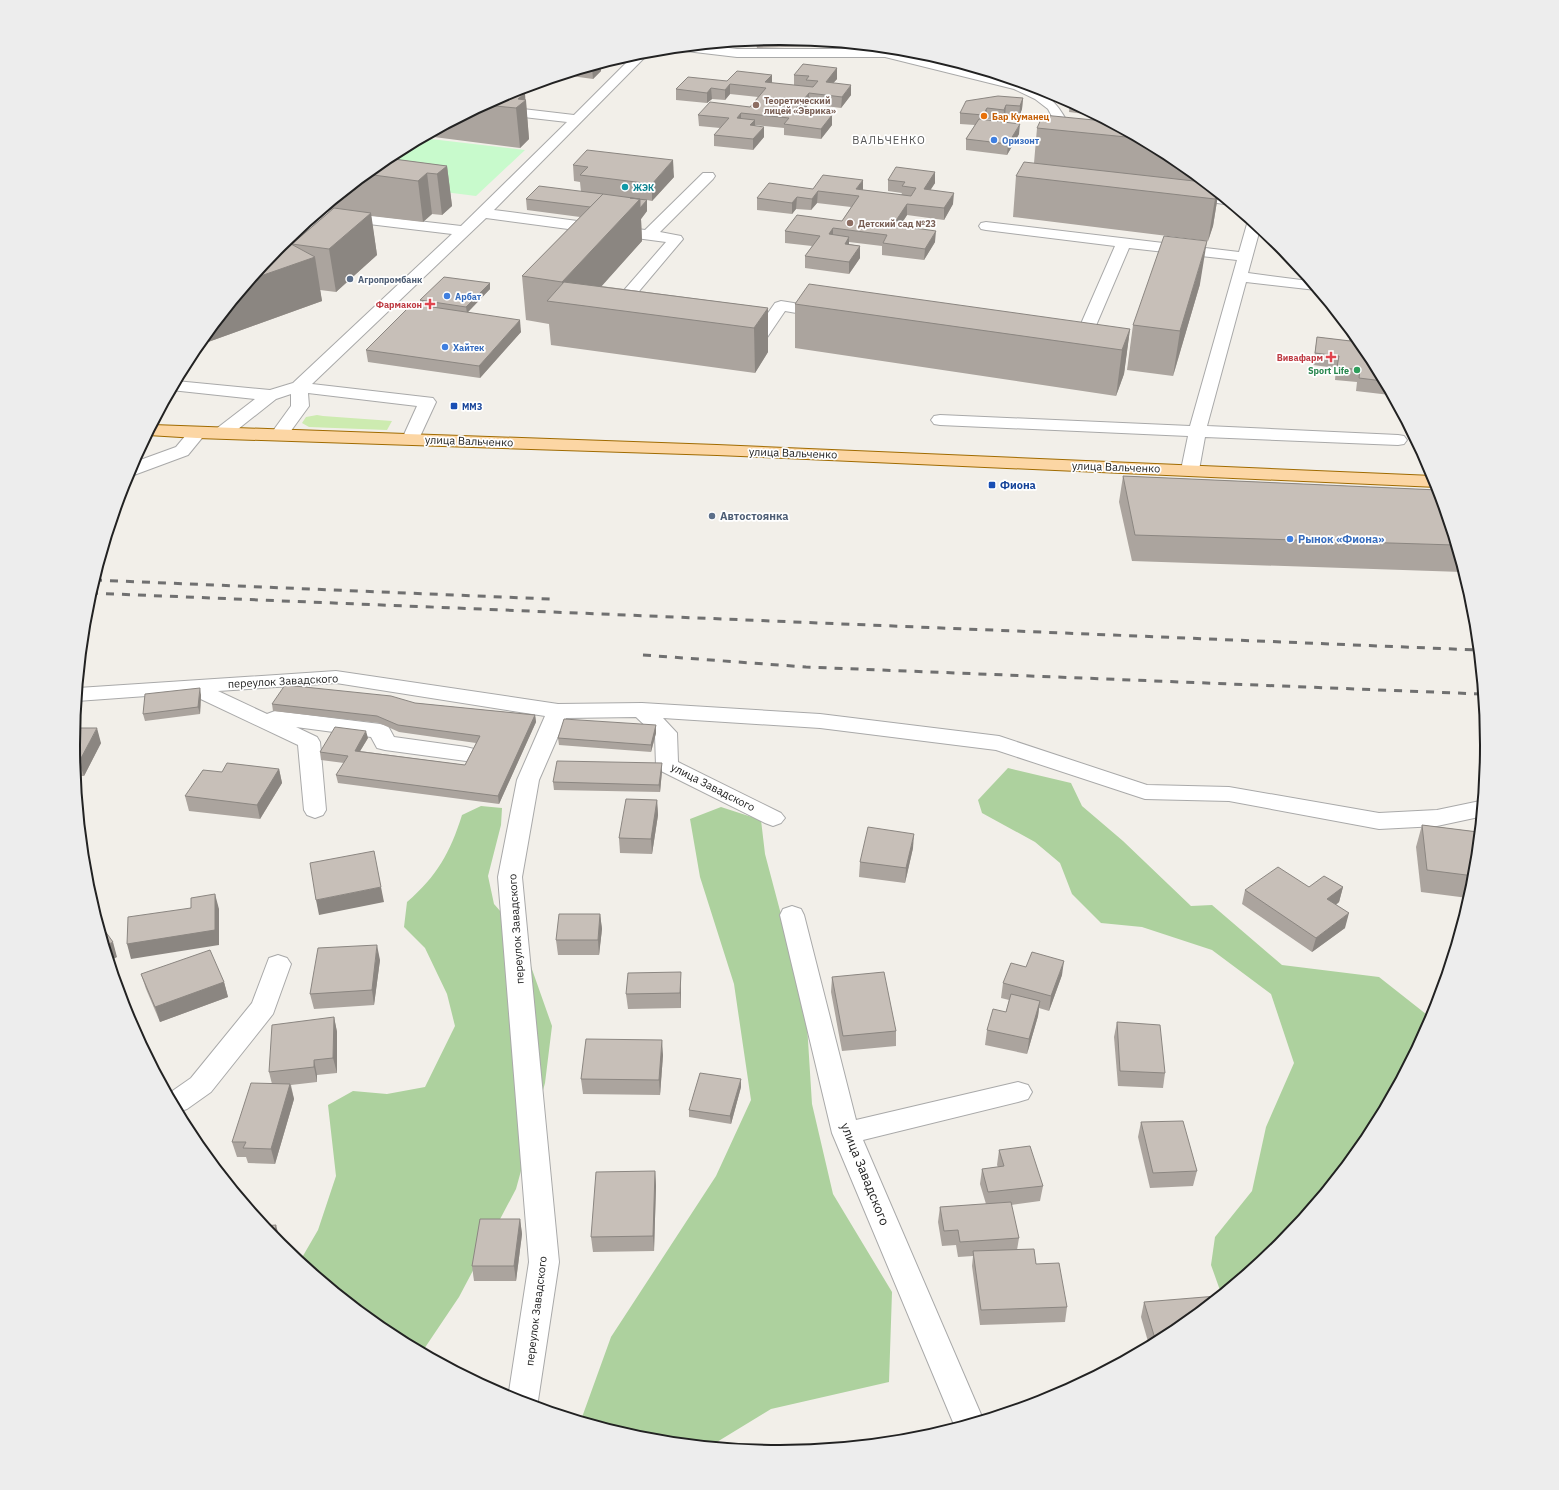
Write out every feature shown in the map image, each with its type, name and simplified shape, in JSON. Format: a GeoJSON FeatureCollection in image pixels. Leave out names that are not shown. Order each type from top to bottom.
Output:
{"type":"FeatureCollection","features":[{"type":"Feature","properties":{"kind":"main road","name":"улица Вальченко"},"geometry":{"type":"LineString","coordinates":[[154,430],[198,433],[412,438],[1190,470],[1428,482]]}},
{"type":"Feature","properties":{"kind":"street"},"geometry":{"type":"LineString","coordinates":[[705,49],[737,53],[884,53]]}},
{"type":"Feature","properties":{"kind":"street"},"geometry":{"type":"LineString","coordinates":[[887,53],[1011,84]]}},
{"type":"Feature","properties":{"kind":"street"},"geometry":{"type":"LineString","coordinates":[[279,435],[300,406],[299,387],[483,213],[578,119],[631,61]]}},
{"type":"Feature","properties":{"kind":"street"},"geometry":{"type":"LineString","coordinates":[[1028,91],[1039,96],[1052,107],[1062,123]]}},
{"type":"Feature","properties":{"kind":"street"},"geometry":{"type":"LineString","coordinates":[[487,109],[578,119]]}},
{"type":"Feature","properties":{"kind":"street"},"geometry":{"type":"LineString","coordinates":[[1062,123],[1076,124]]}},
{"type":"Feature","properties":{"kind":"street"},"geometry":{"type":"LineString","coordinates":[[1055,136],[1062,123]]}},
{"type":"Feature","properties":{"kind":"street"},"geometry":{"type":"LineString","coordinates":[[648,236],[708,176]]}},
{"type":"Feature","properties":{"kind":"street"},"geometry":{"type":"LineString","coordinates":[[1176,194],[1217,199]]}},
{"type":"Feature","properties":{"kind":"street"},"geometry":{"type":"LineString","coordinates":[[483,213],[676,240],[612,314],[627,316]]}},
{"type":"Feature","properties":{"kind":"street"},"geometry":{"type":"LineString","coordinates":[[332,233],[349,217],[463,231]]}},
{"type":"Feature","properties":{"kind":"street"},"geometry":{"type":"LineString","coordinates":[[986,226],[1124,242],[1243,266],[1307,284]]}},
{"type":"Feature","properties":{"kind":"street"},"geometry":{"type":"LineString","coordinates":[[1190,470],[1198,432],[1252,230]]}},
{"type":"Feature","properties":{"kind":"street"},"geometry":{"type":"LineString","coordinates":[[1064,347],[1079,349],[1124,242]]}},
{"type":"Feature","properties":{"kind":"street"},"geometry":{"type":"LineString","coordinates":[[1243,266],[1294,270]]}},
{"type":"Feature","properties":{"kind":"street"},"geometry":{"type":"LineString","coordinates":[[729,331],[760,336],[781,306],[844,315]]}},
{"type":"Feature","properties":{"kind":"street"},"geometry":{"type":"LineString","coordinates":[[178,386],[270,395],[299,387],[427,402],[412,438]]}},
{"type":"Feature","properties":{"kind":"street"},"geometry":{"type":"LineString","coordinates":[[222,433],[270,395]]}},
{"type":"Feature","properties":{"kind":"street"},"geometry":{"type":"LineString","coordinates":[[940,420],[1398,440]]}},
{"type":"Feature","properties":{"kind":"street"},"geometry":{"type":"LineString","coordinates":[[137,469],[182,451],[198,433]]}},
{"type":"Feature","properties":{"kind":"street","name":"переулок Завадского"},"geometry":{"type":"LineString","coordinates":[[81,695],[336,677],[558,711],[528,780],[510,877],[544,1262],[524,1397]]}},
{"type":"Feature","properties":{"kind":"street","name":"переулок Завадского"},"geometry":{"type":"LineString","coordinates":[[192,686],[310,742],[315,810]]}},
{"type":"Feature","properties":{"kind":"street"},"geometry":{"type":"LineString","coordinates":[[558,711],[642,710],[820,721],[999,743],[1145,792],[1229,794],[1379,822],[1437,818],[1476,809]]}},
{"type":"Feature","properties":{"kind":"street","name":"улица Завадского"},"geometry":{"type":"LineString","coordinates":[[642,710],[666,733],[667,765],[773,818]]}},
{"type":"Feature","properties":{"kind":"street"},"geometry":{"type":"LineString","coordinates":[[256,716],[380,731],[385,743],[466,754]]}},
{"type":"Feature","properties":{"kind":"street","name":"улица Завадского"},"geometry":{"type":"LineString","coordinates":[[792,915],[846,1133],[967,1419]]}},
{"type":"Feature","properties":{"kind":"street"},"geometry":{"type":"LineString","coordinates":[[177,1102],[202,1085],[264,1007],[278,964]]}},
{"type":"Feature","properties":{"kind":"street"},"geometry":{"type":"LineString","coordinates":[[846,1133],[1018,1092]]}},
{"type":"Feature","properties":{"kind":"green space"},"geometry":{"type":"Polygon","coordinates":[[[430,139],[525,150],[476,196],[365,182],[391,163],[430,139]]]}},
{"type":"Feature","properties":{"kind":"green space"},"geometry":{"type":"Polygon","coordinates":[[[317,415],[392,421],[387,430],[309,427],[302,423],[306,417],[317,415]]]}},
{"type":"Feature","properties":{"kind":"green space"},"geometry":{"type":"Polygon","coordinates":[[[1008,768],[1071,783],[1082,806],[1123,841],[1191,906],[1212,905],[1282,965],[1379,977],[1426,1014],[1407,1055],[1386,1095],[1362,1134],[1335,1171],[1306,1207],[1274,1240],[1220,1289],[1211,1265],[1215,1237],[1252,1191],[1266,1127],[1294,1063],[1271,994],[1212,950],[1142,927],[1101,923],[1072,894],[1060,863],[1035,842],[982,813],[978,800],[1008,768]]]}},
{"type":"Feature","properties":{"kind":"green space"},"geometry":{"type":"Polygon","coordinates":[[[481,806],[502,808],[501,825],[488,876],[494,904],[515,928],[528,958],[552,1026],[545,1083],[516,1189],[459,1297],[425,1348],[353,1300],[303,1257],[318,1230],[336,1176],[328,1105],[353,1091],[387,1094],[425,1087],[455,1026],[447,994],[425,948],[404,927],[407,902],[427,883],[441,863],[453,841],[462,815],[481,806]]]}},
{"type":"Feature","properties":{"kind":"green space"},"geometry":{"type":"Polygon","coordinates":[[[721,807],[761,820],[765,854],[806,1009],[812,1104],[833,1194],[892,1292],[889,1382],[771,1409],[717,1442],[643,1432],[582,1416],[611,1337],[716,1176],[751,1100],[734,984],[700,877],[690,819],[721,807]]]}},
{"type":"Feature","properties":{"kind":"building"},"geometry":{"type":"Polygon","coordinates":[[[803,64],[837,68],[826,82],[851,85],[842,97],[809,93],[795,110],[832,115],[821,129],[784,124],[789,118],[741,113],[737,118],[755,120],[750,125],[764,127],[753,139],[714,135],[729,118],[698,115],[710,102],[750,107],[766,88],[730,84],[725,90],[711,88],[707,93],[676,89],[688,77],[727,81],[737,71],[772,75],[765,82],[813,87],[818,81],[806,80],[809,76],[794,75],[803,64]]]}},
{"type":"Feature","properties":{"kind":"building"},"geometry":{"type":"Polygon","coordinates":[[[525,93],[518,99],[526,100],[516,108],[494,106],[525,93]]]}},
{"type":"Feature","properties":{"kind":"building"},"geometry":{"type":"Polygon","coordinates":[[[998,96],[1023,98],[1020,106],[1006,105],[1004,110],[987,108],[983,115],[960,113],[966,101],[998,96]]]}},
{"type":"Feature","properties":{"kind":"building"},"geometry":{"type":"Polygon","coordinates":[[[1043,115],[1095,120],[1126,137],[1037,128],[1043,115]]]}},
{"type":"Feature","properties":{"kind":"building"},"geometry":{"type":"Polygon","coordinates":[[[979,119],[1020,124],[1008,144],[966,139],[979,119]]]}},
{"type":"Feature","properties":{"kind":"building"},"geometry":{"type":"Polygon","coordinates":[[[587,150],[673,160],[652,184],[580,175],[588,167],[573,165],[587,150]]]}},
{"type":"Feature","properties":{"kind":"building"},"geometry":{"type":"Polygon","coordinates":[[[397,159],[447,166],[437,174],[427,173],[418,181],[374,175],[397,159]]]}},
{"type":"Feature","properties":{"kind":"building"},"geometry":{"type":"Polygon","coordinates":[[[1024,162],[1193,181],[1215,198],[1215,199],[1016,176],[1024,162]]]}},
{"type":"Feature","properties":{"kind":"building"},"geometry":{"type":"Polygon","coordinates":[[[896,167],[935,172],[924,189],[954,193],[944,208],[907,204],[893,225],[936,231],[925,249],[883,243],[887,235],[833,228],[829,234],[849,237],[845,244],[860,246],[849,262],[805,256],[820,236],[785,231],[797,215],[842,221],[859,196],[818,191],[812,199],[797,197],[792,203],[757,198],[769,183],[813,189],[823,175],[863,180],[856,189],[911,196],[916,188],[902,186],[905,182],[888,180],[896,167]]]}},
{"type":"Feature","properties":{"kind":"building"},"geometry":{"type":"Polygon","coordinates":[[[539,186],[603,194],[590,207],[526,199],[539,186]]]}},
{"type":"Feature","properties":{"kind":"building"},"geometry":{"type":"Polygon","coordinates":[[[603,194],[640,199],[562,282],[522,276],[603,194]]]}},
{"type":"Feature","properties":{"kind":"building"},"geometry":{"type":"Polygon","coordinates":[[[640,199],[647,200],[640,208],[640,199]]]}},
{"type":"Feature","properties":{"kind":"building"},"geometry":{"type":"Polygon","coordinates":[[[334,208],[371,213],[329,249],[292,244],[334,208]]]}},
{"type":"Feature","properties":{"kind":"building"},"geometry":{"type":"Polygon","coordinates":[[[1164,236],[1207,241],[1180,331],[1133,325],[1164,236]]]}},
{"type":"Feature","properties":{"kind":"building"},"geometry":{"type":"Polygon","coordinates":[[[291,244],[315,257],[259,276],[291,244]]]}},
{"type":"Feature","properties":{"kind":"building"},"geometry":{"type":"Polygon","coordinates":[[[444,277],[490,283],[466,307],[420,300],[444,277]]]}},
{"type":"Feature","properties":{"kind":"building"},"geometry":{"type":"Polygon","coordinates":[[[564,282],[768,308],[754,328],[547,301],[564,282]]]}},
{"type":"Feature","properties":{"kind":"building"},"geometry":{"type":"Polygon","coordinates":[[[809,284],[1130,329],[1122,350],[795,304],[809,284]]]}},
{"type":"Feature","properties":{"kind":"building","name":"Хайтек"},"geometry":{"type":"Polygon","coordinates":[[[412,304],[520,320],[479,366],[366,350],[412,304]]]}},
{"type":"Feature","properties":{"kind":"building"},"geometry":{"type":"Polygon","coordinates":[[[1317,337],[1351,341],[1377,380],[1359,378],[1360,370],[1337,367],[1339,356],[1315,353],[1317,337]]]}},
{"type":"Feature","properties":{"kind":"building"},"geometry":{"type":"Polygon","coordinates":[[[1123,476],[1431,490],[1450,545],[1135,535],[1123,476]]]}},
{"type":"Feature","properties":{"kind":"building"},"geometry":{"type":"Polygon","coordinates":[[[285,685],[391,696],[415,703],[535,715],[498,796],[336,775],[348,756],[320,752],[335,727],[366,731],[355,751],[465,765],[480,736],[398,725],[377,716],[272,704],[285,685]]]}},
{"type":"Feature","properties":{"kind":"building"},"geometry":{"type":"Polygon","coordinates":[[[200,688],[198,707],[143,714],[145,694],[200,688]]]}},
{"type":"Feature","properties":{"kind":"building"},"geometry":{"type":"Polygon","coordinates":[[[564,719],[656,725],[651,745],[558,738],[564,719]]]}},
{"type":"Feature","properties":{"kind":"building"},"geometry":{"type":"Polygon","coordinates":[[[80,728],[97,728],[80,760],[80,728]]]}},
{"type":"Feature","properties":{"kind":"building"},"geometry":{"type":"Polygon","coordinates":[[[557,761],[662,763],[659,785],[553,782],[557,761]]]}},
{"type":"Feature","properties":{"kind":"building"},"geometry":{"type":"Polygon","coordinates":[[[227,763],[279,769],[257,805],[185,796],[203,770],[222,772],[227,763]]]}},
{"type":"Feature","properties":{"kind":"building"},"geometry":{"type":"Polygon","coordinates":[[[626,799],[657,800],[651,839],[619,838],[626,799]]]}},
{"type":"Feature","properties":{"kind":"building"},"geometry":{"type":"Polygon","coordinates":[[[1422,825],[1474,832],[1467,875],[1427,870],[1422,825]]]}},
{"type":"Feature","properties":{"kind":"building"},"geometry":{"type":"Polygon","coordinates":[[[868,827],[914,834],[906,868],[860,862],[868,827]]]}},
{"type":"Feature","properties":{"kind":"building"},"geometry":{"type":"Polygon","coordinates":[[[374,851],[381,887],[316,900],[310,863],[374,851]]]}},
{"type":"Feature","properties":{"kind":"building"},"geometry":{"type":"Polygon","coordinates":[[[1278,867],[1309,887],[1324,876],[1343,887],[1327,899],[1349,913],[1316,938],[1245,890],[1278,867]]]}},
{"type":"Feature","properties":{"kind":"building"},"geometry":{"type":"Polygon","coordinates":[[[215,894],[215,930],[127,944],[128,917],[191,908],[191,898],[215,894]]]}},
{"type":"Feature","properties":{"kind":"building"},"geometry":{"type":"Polygon","coordinates":[[[559,914],[600,914],[598,940],[556,940],[559,914]]]}},
{"type":"Feature","properties":{"kind":"building"},"geometry":{"type":"Polygon","coordinates":[[[104,930],[113,942],[109,944],[104,930]]]}},
{"type":"Feature","properties":{"kind":"building"},"geometry":{"type":"Polygon","coordinates":[[[377,945],[372,990],[310,994],[318,948],[377,945]]]}},
{"type":"Feature","properties":{"kind":"building"},"geometry":{"type":"Polygon","coordinates":[[[210,950],[224,982],[155,1007],[141,974],[210,950]]]}},
{"type":"Feature","properties":{"kind":"building"},"geometry":{"type":"Polygon","coordinates":[[[1032,952],[1064,961],[1051,996],[1003,983],[1011,963],[1026,967],[1032,952]]]}},
{"type":"Feature","properties":{"kind":"building"},"geometry":{"type":"Polygon","coordinates":[[[681,972],[680,993],[626,994],[628,973],[681,972]]]}},
{"type":"Feature","properties":{"kind":"building"},"geometry":{"type":"Polygon","coordinates":[[[884,972],[896,1031],[843,1036],[832,977],[884,972]]]}},
{"type":"Feature","properties":{"kind":"building"},"geometry":{"type":"Polygon","coordinates":[[[1011,994],[1040,1001],[1029,1039],[987,1030],[993,1009],[1006,1012],[1011,994]]]}},
{"type":"Feature","properties":{"kind":"building"},"geometry":{"type":"Polygon","coordinates":[[[334,1017],[333,1058],[314,1060],[314,1067],[269,1072],[272,1025],[334,1017]]]}},
{"type":"Feature","properties":{"kind":"building"},"geometry":{"type":"Polygon","coordinates":[[[1117,1022],[1160,1025],[1165,1073],[1120,1071],[1117,1022]]]}},
{"type":"Feature","properties":{"kind":"building"},"geometry":{"type":"Polygon","coordinates":[[[586,1039],[662,1040],[659,1080],[581,1079],[586,1039]]]}},
{"type":"Feature","properties":{"kind":"building"},"geometry":{"type":"Polygon","coordinates":[[[700,1073],[741,1079],[730,1116],[689,1110],[700,1073]]]}},
{"type":"Feature","properties":{"kind":"building"},"geometry":{"type":"Polygon","coordinates":[[[251,1083],[290,1084],[271,1149],[243,1148],[246,1142],[232,1142],[251,1083]]]}},
{"type":"Feature","properties":{"kind":"building"},"geometry":{"type":"Polygon","coordinates":[[[1183,1121],[1197,1171],[1153,1173],[1141,1122],[1183,1121]]]}},
{"type":"Feature","properties":{"kind":"building"},"geometry":{"type":"Polygon","coordinates":[[[1030,1146],[1043,1186],[988,1192],[982,1169],[1004,1166],[999,1150],[1030,1146]]]}},
{"type":"Feature","properties":{"kind":"building"},"geometry":{"type":"Polygon","coordinates":[[[655,1171],[653,1236],[591,1237],[596,1172],[655,1171]]]}},
{"type":"Feature","properties":{"kind":"building"},"geometry":{"type":"Polygon","coordinates":[[[1011,1202],[1019,1238],[960,1242],[958,1230],[944,1231],[940,1207],[1011,1202]]]}},
{"type":"Feature","properties":{"kind":"building"},"geometry":{"type":"Polygon","coordinates":[[[480,1219],[520,1219],[514,1266],[472,1266],[480,1219]]]}},
{"type":"Feature","properties":{"kind":"building"},"geometry":{"type":"Polygon","coordinates":[[[271,1225],[276,1225],[275,1230],[271,1225]]]}},
{"type":"Feature","properties":{"kind":"building"},"geometry":{"type":"Polygon","coordinates":[[[1034,1249],[1036,1264],[1059,1263],[1067,1307],[981,1310],[973,1251],[1034,1249]]]}},
{"type":"Feature","properties":{"kind":"building"},"geometry":{"type":"Polygon","coordinates":[[[1210,1297],[1154,1336],[1144,1302],[1210,1297]]]}},
{"type":"Feature","properties":{"kind":"railway"},"geometry":{"type":"LineString","coordinates":[[99,580],[550,599]]}},
{"type":"Feature","properties":{"kind":"railway"},"geometry":{"type":"LineString","coordinates":[[96,593],[1473,650]]}},
{"type":"Feature","properties":{"kind":"railway"},"geometry":{"type":"LineString","coordinates":[[643,655],[806,667],[1478,694]]}},
{"type":"Feature","properties":{"kind":"place","name":"Теоретический лицей «Эврика»"},"geometry":{"type":"Point","coordinates":[756,105]}},
{"type":"Feature","properties":{"kind":"place","name":"Бар Куманец"},"geometry":{"type":"Point","coordinates":[984,116]}},
{"type":"Feature","properties":{"kind":"place","name":"Оризонт"},"geometry":{"type":"Point","coordinates":[994,140]}},
{"type":"Feature","properties":{"kind":"place","name":"ЖЭК"},"geometry":{"type":"Point","coordinates":[625,187]}},
{"type":"Feature","properties":{"kind":"place","name":"Детский сад №23"},"geometry":{"type":"Point","coordinates":[850,223]}},
{"type":"Feature","properties":{"kind":"place","name":"Агропромбанк"},"geometry":{"type":"Point","coordinates":[350,279]}},
{"type":"Feature","properties":{"kind":"place","name":"Арбат"},"geometry":{"type":"Point","coordinates":[447,296]}},
{"type":"Feature","properties":{"kind":"place","name":"Фармакон"},"geometry":{"type":"Point","coordinates":[430,304]}},
{"type":"Feature","properties":{"kind":"place","name":"Хайтек"},"geometry":{"type":"Point","coordinates":[445,347]}},
{"type":"Feature","properties":{"kind":"place","name":"Вивафарм"},"geometry":{"type":"Point","coordinates":[1331,357]}},
{"type":"Feature","properties":{"kind":"place","name":"Sport Life"},"geometry":{"type":"Point","coordinates":[1357,370]}},
{"type":"Feature","properties":{"kind":"place","name":"ММЗ"},"geometry":{"type":"Point","coordinates":[454,406]}},
{"type":"Feature","properties":{"kind":"place","name":"Фиона"},"geometry":{"type":"Point","coordinates":[992,485]}},
{"type":"Feature","properties":{"kind":"place","name":"Автостоянка"},"geometry":{"type":"Point","coordinates":[712,516]}},
{"type":"Feature","properties":{"kind":"place","name":"Рынок «Фиона»"},"geometry":{"type":"Point","coordinates":[1290,539]}},
{"type":"Feature","properties":{"kind":"district","name":"ВАЛЬЧЕНКО"},"geometry":{"type":"Point","coordinates":[889,140]}}]}
